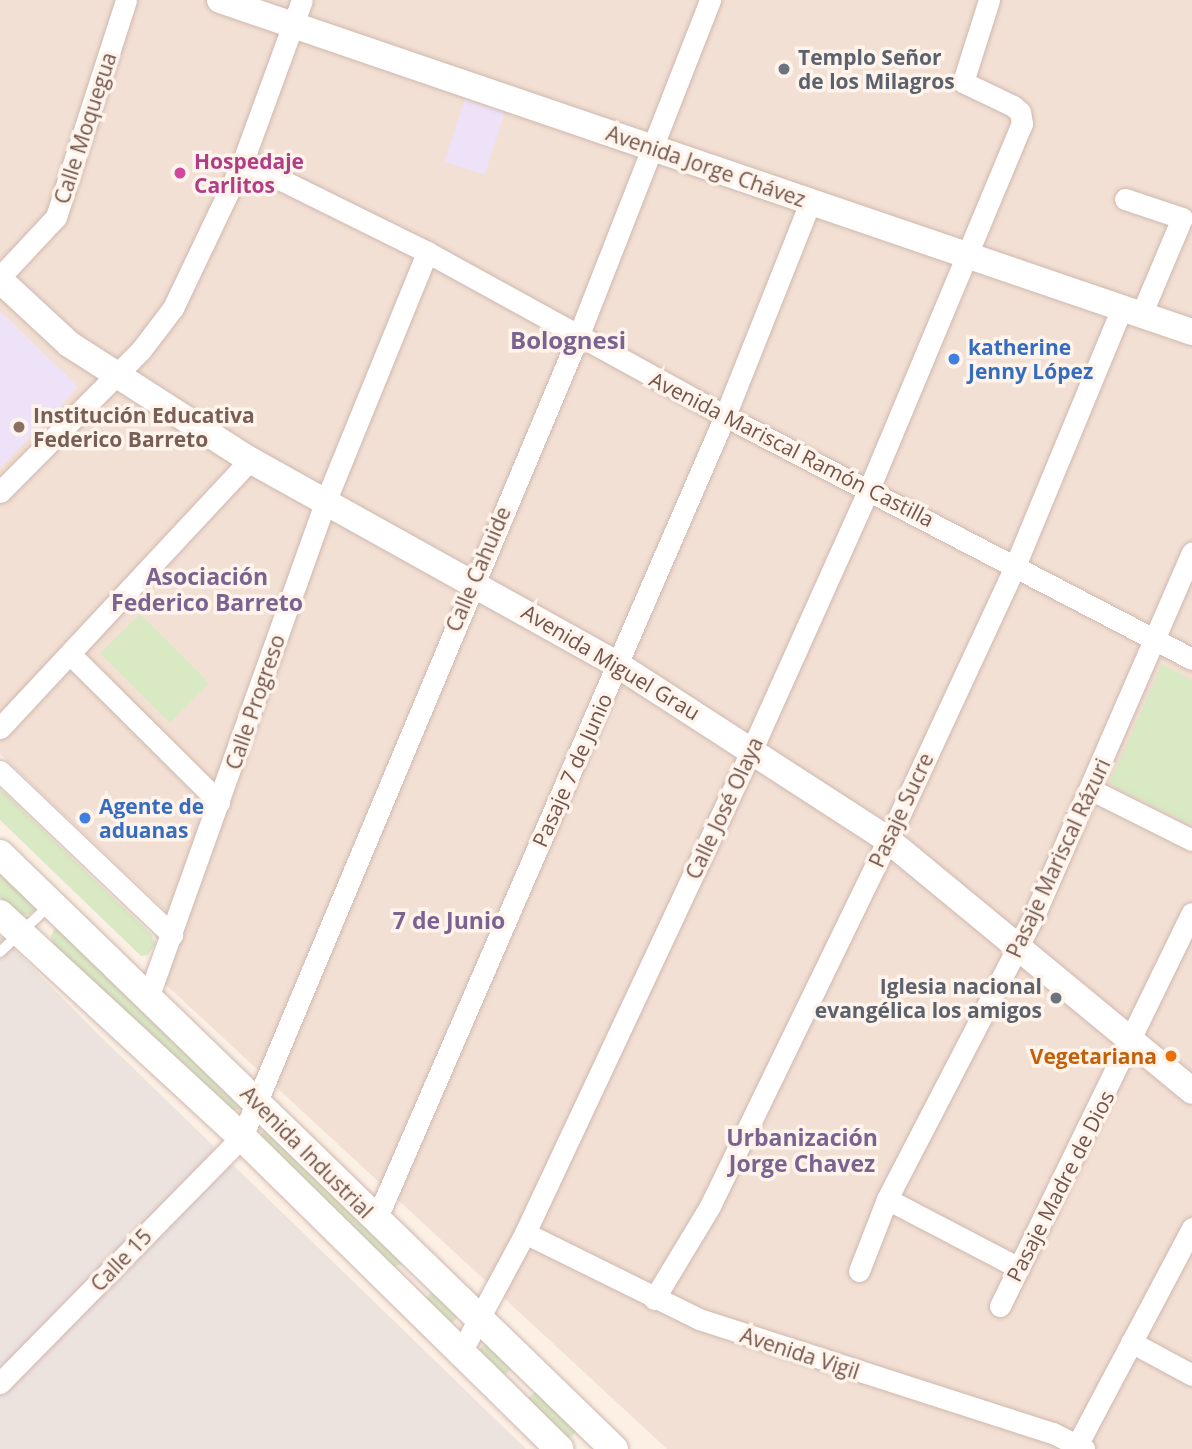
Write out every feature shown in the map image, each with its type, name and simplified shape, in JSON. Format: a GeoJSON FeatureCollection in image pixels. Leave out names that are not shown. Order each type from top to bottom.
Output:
{"type":"FeatureCollection","features":[{"type":"Feature","properties":{"kind":"main road","name":"Avenida Industrial"},"geometry":{"type":"LineString","coordinates":[[0,854],[531,1371],[600,1444]]}},
{"type":"Feature","properties":{"kind":"main road","name":"Avenida Industrial"},"geometry":{"type":"LineString","coordinates":[[6,933],[242,1137],[559,1449]]}},
{"type":"Feature","properties":{"kind":"main road"},"geometry":{"type":"LineString","coordinates":[[401,1294],[425,1269]]}},
{"type":"Feature","properties":{"kind":"main road"},"geometry":{"type":"LineString","coordinates":[[508,1398],[531,1371]]}},
{"type":"Feature","properties":{"kind":"street","name":"Calle Moquegua"},"geometry":{"type":"LineString","coordinates":[[0,278],[56,217],[126,0]]}},
{"type":"Feature","properties":{"kind":"street","name":"Avenida Jorge Chávez"},"geometry":{"type":"LineString","coordinates":[[220,0],[1192,332]]}},
{"type":"Feature","properties":{"kind":"street"},"geometry":{"type":"LineString","coordinates":[[0,492],[113,374],[141,350],[173,308],[243,161],[302,0]]}},
{"type":"Feature","properties":{"kind":"street","name":"Calle José Olaya"},"geometry":{"type":"LineString","coordinates":[[461,1352],[525,1233],[752,749],[970,256],[1022,124],[1020,112],[1013,106],[967,87],[964,77],[989,0]]}},
{"type":"Feature","properties":{"kind":"street","name":"Calle Cahuide"},"geometry":{"type":"LineString","coordinates":[[242,1137],[472,580],[578,337],[655,149],[705,1]]}},
{"type":"Feature","properties":{"kind":"street","name":"Avenida Mariscal Ramón Castilla"},"geometry":{"type":"LineString","coordinates":[[243,161],[427,252],[724,416],[1192,659]]}},
{"type":"Feature","properties":{"kind":"street","name":"Pasaje Sucre"},"geometry":{"type":"LineString","coordinates":[[654,1299],[710,1206],[888,840],[1132,312],[1182,218],[1125,199]]}},
{"type":"Feature","properties":{"kind":"street","name":"Pasaje 7 de Junio"},"geometry":{"type":"LineString","coordinates":[[376,1220],[618,665],[724,416],[810,202]]}},
{"type":"Feature","properties":{"kind":"street","name":"Calle Progreso"},"geometry":{"type":"LineString","coordinates":[[148,998],[326,500],[427,252]]}},
{"type":"Feature","properties":{"kind":"street","name":"Avenida Miguel Grau"},"geometry":{"type":"LineString","coordinates":[[0,278],[69,344],[113,374],[250,460],[472,580],[618,665],[752,749],[888,840],[1018,944],[1192,1091]]}},
{"type":"Feature","properties":{"kind":"street"},"geometry":{"type":"LineString","coordinates":[[0,729],[250,460]]}},
{"type":"Feature","properties":{"kind":"street","name":"Pasaje Mariscal Rázuri"},"geometry":{"type":"LineString","coordinates":[[859,1270],[887,1199],[1018,944],[1092,790],[1153,639],[1192,553]]}},
{"type":"Feature","properties":{"kind":"street"},"geometry":{"type":"LineString","coordinates":[[71,655],[219,802]]}},
{"type":"Feature","properties":{"kind":"street"},"geometry":{"type":"LineString","coordinates":[[0,771],[172,935]]}},
{"type":"Feature","properties":{"kind":"street"},"geometry":{"type":"LineString","coordinates":[[1092,790],[1192,840]]}},
{"type":"Feature","properties":{"kind":"street","name":"Pasaje Madre de Dios"},"geometry":{"type":"LineString","coordinates":[[1000,1306],[1132,1041],[1192,913]]}},
{"type":"Feature","properties":{"kind":"street","name":"Calle 15"},"geometry":{"type":"LineString","coordinates":[[0,1383],[242,1137]]}},
{"type":"Feature","properties":{"kind":"street"},"geometry":{"type":"LineString","coordinates":[[887,1199],[1019,1268]]}},
{"type":"Feature","properties":{"kind":"street"},"geometry":{"type":"LineString","coordinates":[[1078,1448],[1192,1228]]}},
{"type":"Feature","properties":{"kind":"street","name":"Avenida Vigil"},"geometry":{"type":"LineString","coordinates":[[525,1233],[654,1299],[746,1337],[956,1401],[1078,1448]]}},
{"type":"Feature","properties":{"kind":"street"},"geometry":{"type":"LineString","coordinates":[[1131,1342],[1192,1375]]}},
{"type":"Feature","properties":{"kind":"lane"},"geometry":{"type":"LineString","coordinates":[[6,933],[51,904]]}},
{"type":"Feature","properties":{"kind":"shaded area"},"geometry":{"type":"Polygon","coordinates":[[[0,0],[1192,0],[1192,1449],[667,1449],[165,984],[167,912],[0,754],[0,0]]]}},
{"type":"Feature","properties":{"kind":"shaded area"},"geometry":{"type":"Polygon","coordinates":[[[465,99],[505,112],[485,175],[445,162],[465,99]]]}},
{"type":"Feature","properties":{"kind":"shaded area","name":"Institución Educativa Federico Barreto"},"geometry":{"type":"Polygon","coordinates":[[[0,311],[78,387],[0,468],[0,311]]]}},
{"type":"Feature","properties":{"kind":"shaded area"},"geometry":{"type":"Polygon","coordinates":[[[0,935],[97,1033],[526,1449],[0,1449],[0,935]]]}},
{"type":"Feature","properties":{"kind":"green space"},"geometry":{"type":"Polygon","coordinates":[[[140,614],[209,683],[170,723],[100,654],[140,614]]]}},
{"type":"Feature","properties":{"kind":"green space"},"geometry":{"type":"Polygon","coordinates":[[[1162,664],[1192,680],[1192,825],[1109,784],[1162,664]]]}},
{"type":"Feature","properties":{"kind":"green space"},"geometry":{"type":"Polygon","coordinates":[[[0,789],[152,935],[155,944],[148,955],[141,956],[0,820],[0,789]]]}},
{"type":"Feature","properties":{"kind":"green space"},"geometry":{"type":"Polygon","coordinates":[[[0,866],[34,900],[36,909],[30,914],[19,916],[0,897],[0,866]]]}},
{"type":"Feature","properties":{"kind":"green space"},"geometry":{"type":"Polygon","coordinates":[[[56,926],[244,1107],[227,1114],[54,947],[51,936],[56,926]]]}},
{"type":"Feature","properties":{"kind":"green space"},"geometry":{"type":"Polygon","coordinates":[[[265,1127],[405,1263],[387,1269],[259,1137],[265,1127]]]}},
{"type":"Feature","properties":{"kind":"green space"},"geometry":{"type":"Polygon","coordinates":[[[435,1290],[458,1317],[453,1322],[447,1323],[425,1298],[435,1290]]]}},
{"type":"Feature","properties":{"kind":"green space"},"geometry":{"type":"Polygon","coordinates":[[[488,1342],[512,1368],[506,1374],[500,1375],[481,1357],[478,1350],[488,1342]]]}},
{"type":"Feature","properties":{"kind":"green space"},"geometry":{"type":"Polygon","coordinates":[[[538,1390],[574,1425],[576,1432],[571,1437],[565,1438],[530,1405],[528,1398],[538,1390]]]}},
{"type":"Feature","properties":{"kind":"place","name":"Templo Señor de los Milagros"},"geometry":{"type":"Point","coordinates":[784,69]}},
{"type":"Feature","properties":{"kind":"place","name":"Hospedaje Carlitos"},"geometry":{"type":"Point","coordinates":[180,173]}},
{"type":"Feature","properties":{"kind":"place","name":"katherine Jenny López"},"geometry":{"type":"Point","coordinates":[954,359]}},
{"type":"Feature","properties":{"kind":"place","name":"Institución Educativa Federico Barreto"},"geometry":{"type":"Point","coordinates":[19,427]}},
{"type":"Feature","properties":{"kind":"place","name":"Agente de aduanas"},"geometry":{"type":"Point","coordinates":[85,818]}},
{"type":"Feature","properties":{"kind":"place","name":"Iglesia nacional evangélica los amigos"},"geometry":{"type":"Point","coordinates":[1056,998]}},
{"type":"Feature","properties":{"kind":"place","name":"Vegetariana"},"geometry":{"type":"Point","coordinates":[1171,1056]}},
{"type":"Feature","properties":{"kind":"district","name":"Bolognesi"},"geometry":{"type":"Point","coordinates":[568,340]}},
{"type":"Feature","properties":{"kind":"district","name":"Asociación Federico Barreto"},"geometry":{"type":"Point","coordinates":[207,589]}},
{"type":"Feature","properties":{"kind":"district","name":"7 de Junio"},"geometry":{"type":"Point","coordinates":[449,920]}},
{"type":"Feature","properties":{"kind":"district","name":"Urbanización Jorge Chavez"},"geometry":{"type":"Point","coordinates":[802,1150]}}]}
